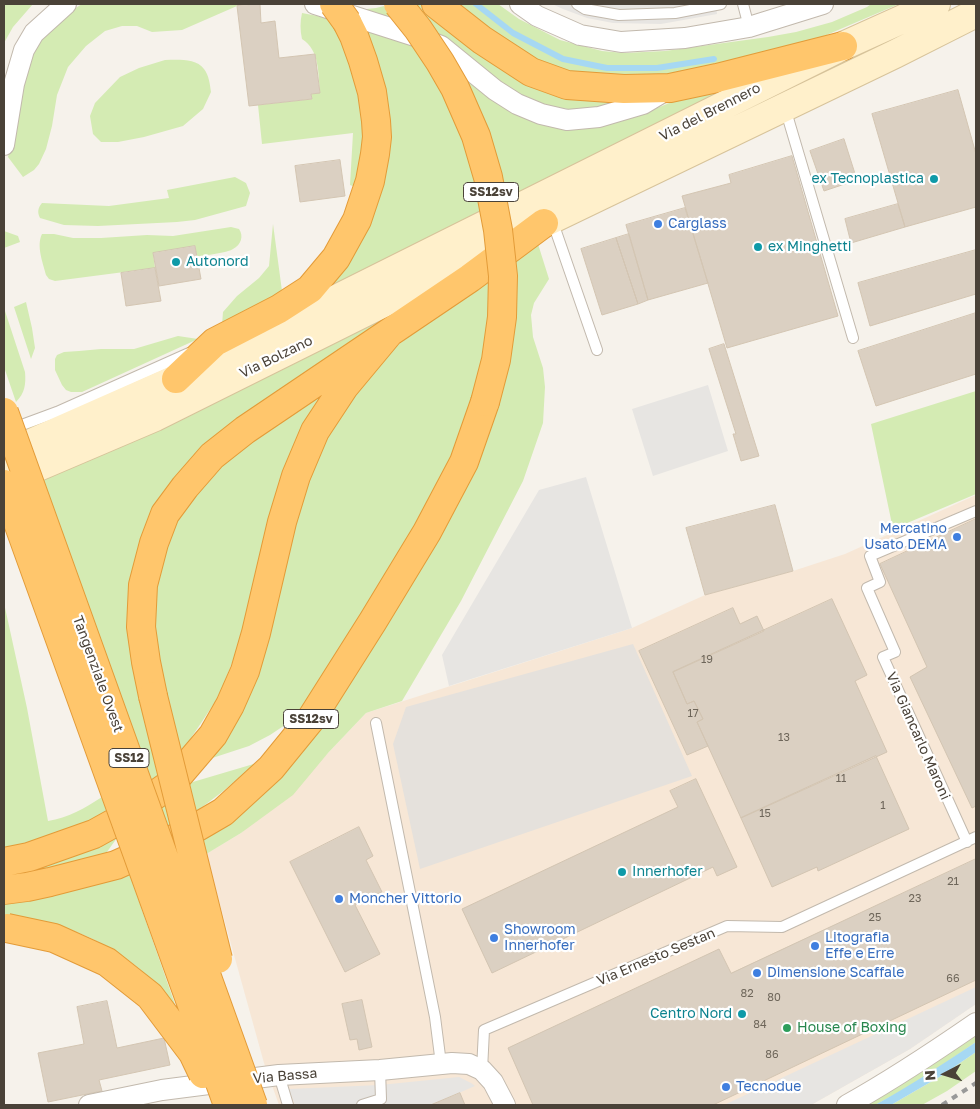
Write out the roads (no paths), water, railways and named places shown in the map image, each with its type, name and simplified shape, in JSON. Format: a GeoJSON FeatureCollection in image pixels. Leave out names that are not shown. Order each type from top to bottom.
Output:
{"type":"FeatureCollection","features":[{"type":"Feature","properties":{"kind":"highway","name":"SS12sv"},"geometry":{"type":"LineString","coordinates":[[4,890],[28,887],[116,865],[187,833],[223,812],[271,768],[310,719],[368,630],[427,532],[464,462],[485,402],[496,360],[502,316],[503,276],[498,230],[488,176],[476,136],[455,88],[418,29],[398,4]]}},
{"type":"Feature","properties":{"kind":"highway"},"geometry":{"type":"LineString","coordinates":[[436,4],[482,40],[531,72],[567,85],[624,89],[670,88],[843,46]]}},
{"type":"Feature","properties":{"kind":"highway"},"geometry":{"type":"LineString","coordinates":[[176,380],[215,342],[279,309],[310,289],[336,258],[357,220],[370,181],[377,137],[376,121],[372,92],[364,61],[354,36],[340,13]]}},
{"type":"Feature","properties":{"kind":"highway"},"geometry":{"type":"LineString","coordinates":[[258,1105],[210,928],[146,662],[141,627],[143,585],[154,544],[165,514],[212,456],[253,425],[470,278],[548,221]]}},
{"type":"Feature","properties":{"kind":"highway"},"geometry":{"type":"LineString","coordinates":[[4,862],[30,857],[94,834],[121,818],[172,783],[213,735],[230,705],[245,671],[282,522],[296,476],[315,431],[344,387],[389,333]]}},
{"type":"Feature","properties":{"kind":"highway","name":"Tangenziale Ovest"},"geometry":{"type":"LineString","coordinates":[[4,412],[253,1105]]}},
{"type":"Feature","properties":{"kind":"highway","name":"Tangenziale Ovest"},"geometry":{"type":"LineString","coordinates":[[4,483],[228,1105]]}},
{"type":"Feature","properties":{"kind":"highway"},"geometry":{"type":"LineString","coordinates":[[116,865],[142,804]]}},
{"type":"Feature","properties":{"kind":"highway"},"geometry":{"type":"LineString","coordinates":[[5,927],[54,938],[108,962],[150,996],[193,1053],[219,1105]]}},
{"type":"Feature","properties":{"kind":"main road","name":"Via del Brennero"},"geometry":{"type":"LineString","coordinates":[[486,224],[843,46],[936,4]]}},
{"type":"Feature","properties":{"kind":"main road","name":"Via del Brennero"},"geometry":{"type":"LineString","coordinates":[[548,221],[976,13]]}},
{"type":"Feature","properties":{"kind":"main road","name":"Via Bolzano"},"geometry":{"type":"LineString","coordinates":[[4,483],[155,416],[548,221]]}},
{"type":"Feature","properties":{"kind":"main road","name":"Via Bolzano"},"geometry":{"type":"LineString","coordinates":[[4,455],[176,380],[486,224]]}},
{"type":"Feature","properties":{"kind":"street"},"geometry":{"type":"LineString","coordinates":[[4,145],[14,84],[24,50],[34,34],[66,4]]}},
{"type":"Feature","properties":{"kind":"street"},"geometry":{"type":"LineString","coordinates":[[315,4],[418,36],[441,46],[495,90],[517,104],[541,114],[566,120],[599,118],[643,104],[670,88]]}},
{"type":"Feature","properties":{"kind":"street"},"geometry":{"type":"LineString","coordinates":[[520,4],[537,16],[580,35],[621,42],[685,38],[749,27],[823,4]]}},
{"type":"Feature","properties":{"kind":"street"},"geometry":{"type":"LineString","coordinates":[[847,1105],[920,1061],[976,1023]]}},
{"type":"Feature","properties":{"kind":"street","name":"Via Bassa"},"geometry":{"type":"LineString","coordinates":[[88,1105],[162,1090],[278,1075],[380,1070],[452,1063],[469,1064],[482,1070]]}},
{"type":"Feature","properties":{"kind":"street"},"geometry":{"type":"LineString","coordinates":[[482,1070],[493,1082],[505,1105]]}},
{"type":"Feature","properties":{"kind":"lane"},"geometry":{"type":"LineString","coordinates":[[577,4],[585,9],[620,15],[675,13],[721,4]]}},
{"type":"Feature","properties":{"kind":"lane"},"geometry":{"type":"LineString","coordinates":[[743,4],[749,27]]}},
{"type":"Feature","properties":{"kind":"lane"},"geometry":{"type":"LineString","coordinates":[[784,107],[854,338]]}},
{"type":"Feature","properties":{"kind":"lane"},"geometry":{"type":"LineString","coordinates":[[548,221],[597,350]]}},
{"type":"Feature","properties":{"kind":"lane"},"geometry":{"type":"LineString","coordinates":[[4,432],[56,412],[215,342]]}},
{"type":"Feature","properties":{"kind":"lane"},"geometry":{"type":"LineString","coordinates":[[86,399],[129,400]]}},
{"type":"Feature","properties":{"kind":"lane","name":"Via Giancarlo Maroni"},"geometry":{"type":"LineString","coordinates":[[972,840],[883,657],[895,652],[867,588],[880,582],[870,556],[976,511]]}},
{"type":"Feature","properties":{"kind":"lane"},"geometry":{"type":"LineString","coordinates":[[376,724],[435,1017],[441,1064]]}},
{"type":"Feature","properties":{"kind":"lane","name":"Via Ernesto Sestan"},"geometry":{"type":"LineString","coordinates":[[482,1070],[484,1030],[727,926],[782,928],[972,840]]}},
{"type":"Feature","properties":{"kind":"lane"},"geometry":{"type":"LineString","coordinates":[[362,1105],[381,1100],[380,1070]]}},
{"type":"Feature","properties":{"kind":"lane"},"geometry":{"type":"LineString","coordinates":[[278,1075],[288,1105]]}},
{"type":"Feature","properties":{"kind":"water"},"geometry":{"type":"Polygon","coordinates":[[[976,1042],[976,1052],[941,1076],[891,1105],[875,1105],[914,1083],[976,1042]]]}},
{"type":"Feature","properties":{"kind":"waterway"},"geometry":{"type":"LineString","coordinates":[[476,4],[513,33],[563,59],[607,68],[657,68],[714,59]]}},
{"type":"Feature","properties":{"kind":"railway"},"geometry":{"type":"LineString","coordinates":[[942,1105],[976,1083]]}},
{"type":"Feature","properties":{"kind":"place","name":"ex Tecnoplastica"},"geometry":{"type":"Point","coordinates":[934,179]}},
{"type":"Feature","properties":{"kind":"place","name":"Carglass"},"geometry":{"type":"Point","coordinates":[658,224]}},
{"type":"Feature","properties":{"kind":"place","name":"ex Minghetti"},"geometry":{"type":"Point","coordinates":[758,247]}},
{"type":"Feature","properties":{"kind":"place","name":"Autonord"},"geometry":{"type":"Point","coordinates":[176,262]}},
{"type":"Feature","properties":{"kind":"place","name":"Mercatino Usato DEMA"},"geometry":{"type":"Point","coordinates":[957,537]}},
{"type":"Feature","properties":{"kind":"place","name":"Innerhofer"},"geometry":{"type":"Point","coordinates":[622,872]}},
{"type":"Feature","properties":{"kind":"place","name":"Moncher Vittorio"},"geometry":{"type":"Point","coordinates":[339,899]}},
{"type":"Feature","properties":{"kind":"place","name":"Showroom Innerhofer"},"geometry":{"type":"Point","coordinates":[494,938]}},
{"type":"Feature","properties":{"kind":"place","name":"Litografia Effe e Erre"},"geometry":{"type":"Point","coordinates":[815,946]}},
{"type":"Feature","properties":{"kind":"place","name":"Dimensione Scaffale"},"geometry":{"type":"Point","coordinates":[757,973]}},
{"type":"Feature","properties":{"kind":"place","name":"Centro Nord"},"geometry":{"type":"Point","coordinates":[742,1014]}},
{"type":"Feature","properties":{"kind":"place","name":"House of Boxing"},"geometry":{"type":"Point","coordinates":[787,1028]}},
{"type":"Feature","properties":{"kind":"place","name":"Tecnodue"},"geometry":{"type":"Point","coordinates":[726,1087]}}]}
